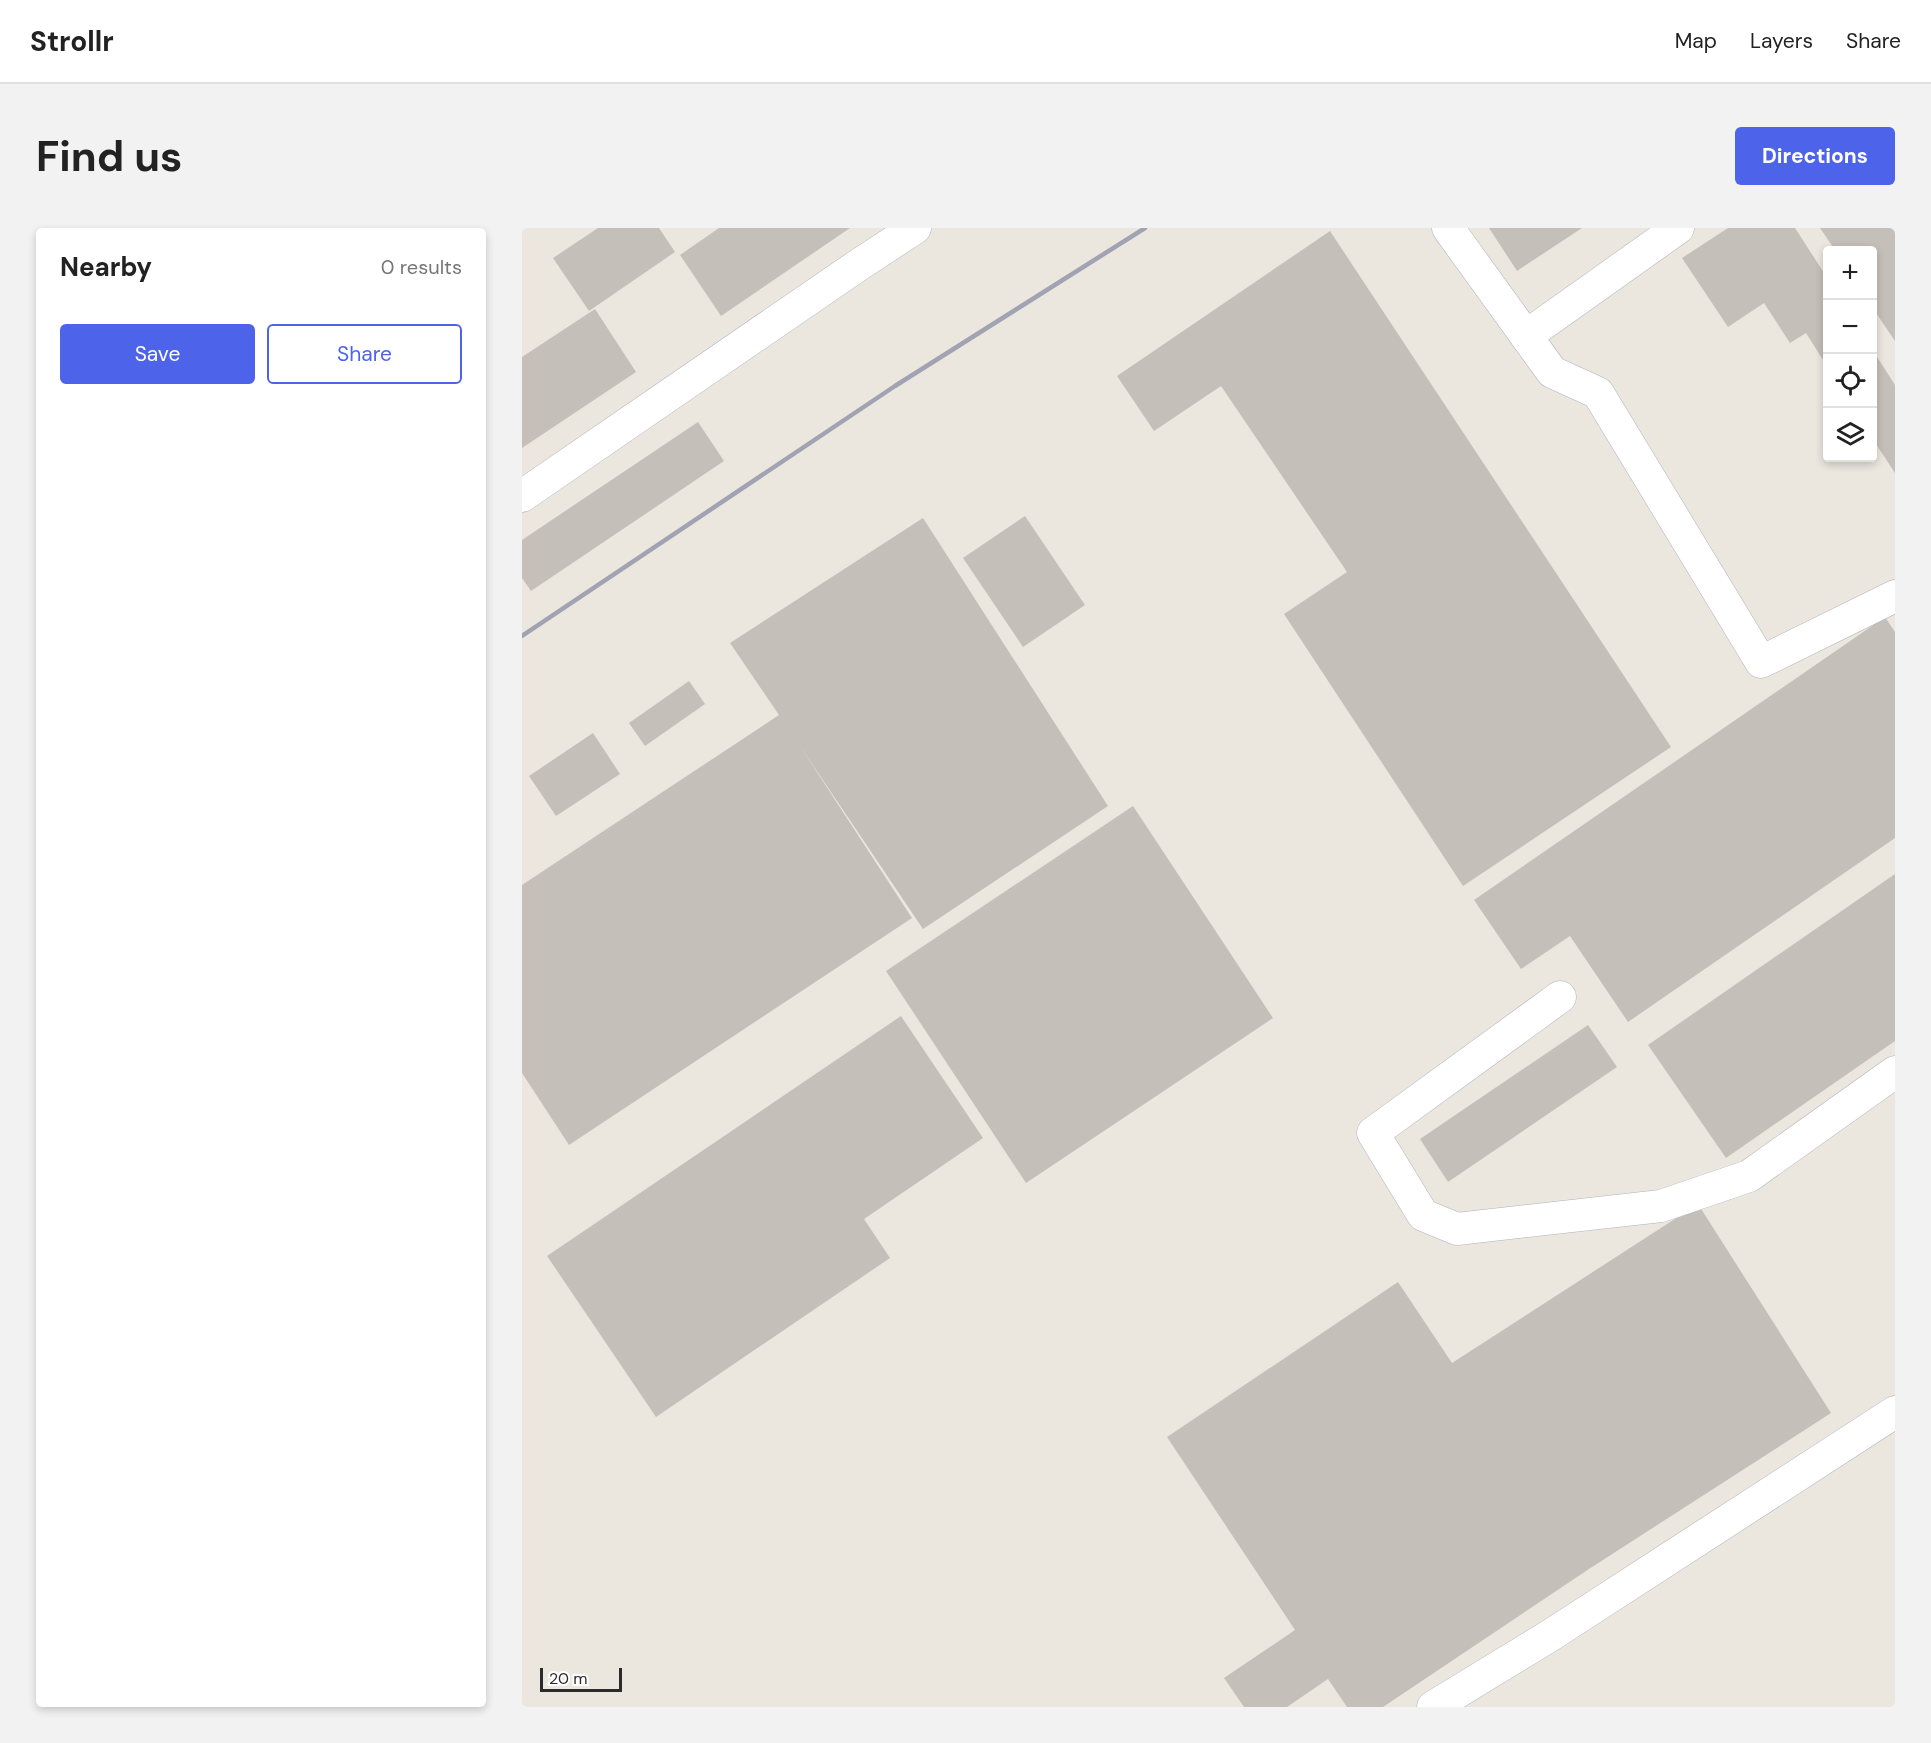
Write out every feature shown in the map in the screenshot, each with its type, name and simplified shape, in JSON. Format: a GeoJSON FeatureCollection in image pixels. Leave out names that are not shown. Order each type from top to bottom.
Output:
{"type":"FeatureCollection","features":[{"type":"Feature","properties":{"kind":"lane"},"geometry":{"type":"LineString","coordinates":[[522,496],[847,272],[915,228]]}},
{"type":"Feature","properties":{"kind":"lane"},"geometry":{"type":"LineString","coordinates":[[1448,228],[1552,372],[1598,393],[1761,662],[1895,596]]}},
{"type":"Feature","properties":{"kind":"lane"},"geometry":{"type":"LineString","coordinates":[[1526,336],[1678,228]]}},
{"type":"Feature","properties":{"kind":"lane"},"geometry":{"type":"LineString","coordinates":[[1560,997],[1373,1133],[1423,1215],[1457,1229],[1661,1206],[1749,1176],[1895,1072]]}},
{"type":"Feature","properties":{"kind":"lane"},"geometry":{"type":"LineString","coordinates":[[1433,1707],[1561,1629],[1895,1412]]}},
{"type":"Feature","properties":{"kind":"building"},"geometry":{"type":"Polygon","coordinates":[[[598,228],[659,228],[675,252],[589,311],[553,258],[598,228]]]}},
{"type":"Feature","properties":{"kind":"building"},"geometry":{"type":"Polygon","coordinates":[[[719,228],[850,228],[721,316],[680,255],[719,228]]]}},
{"type":"Feature","properties":{"kind":"building"},"geometry":{"type":"Polygon","coordinates":[[[1489,228],[1582,228],[1517,271],[1489,228]]]}},
{"type":"Feature","properties":{"kind":"building"},"geometry":{"type":"Polygon","coordinates":[[[1728,228],[1795,228],[1823,271],[1823,360],[1806,333],[1790,343],[1764,303],[1728,327],[1682,258],[1728,228]]]}},
{"type":"Feature","properties":{"kind":"building"},"geometry":{"type":"Polygon","coordinates":[[[1820,228],[1895,228],[1895,341],[1877,314],[1877,246],[1832,246],[1820,228]]]}},
{"type":"Feature","properties":{"kind":"building"},"geometry":{"type":"Polygon","coordinates":[[[1330,231],[1671,747],[1463,886],[1284,614],[1347,572],[1221,386],[1154,431],[1117,376],[1330,231]]]}},
{"type":"Feature","properties":{"kind":"building"},"geometry":{"type":"Polygon","coordinates":[[[595,309],[636,372],[522,448],[522,357],[595,309]]]}},
{"type":"Feature","properties":{"kind":"building"},"geometry":{"type":"Polygon","coordinates":[[[1877,357],[1895,385],[1895,473],[1877,446],[1877,357]]]}},
{"type":"Feature","properties":{"kind":"building"},"geometry":{"type":"Polygon","coordinates":[[[698,422],[724,461],[531,591],[522,578],[522,540],[698,422]]]}},
{"type":"Feature","properties":{"kind":"building"},"geometry":{"type":"Polygon","coordinates":[[[1025,516],[1085,605],[1023,647],[963,558],[1025,516]]]}},
{"type":"Feature","properties":{"kind":"building"},"geometry":{"type":"Polygon","coordinates":[[[923,518],[1108,806],[923,929],[800,746],[912,918],[569,1145],[522,1073],[522,885],[779,715],[730,643],[923,518]]]}},
{"type":"Feature","properties":{"kind":"building"},"geometry":{"type":"Polygon","coordinates":[[[1885,617],[1895,632],[1895,838],[1628,1022],[1570,936],[1521,969],[1474,900],[1885,617]]]}},
{"type":"Feature","properties":{"kind":"building"},"geometry":{"type":"Polygon","coordinates":[[[689,681],[705,704],[645,746],[629,723],[689,681]]]}},
{"type":"Feature","properties":{"kind":"building"},"geometry":{"type":"Polygon","coordinates":[[[593,733],[620,774],[556,816],[529,776],[593,733]]]}},
{"type":"Feature","properties":{"kind":"building"},"geometry":{"type":"Polygon","coordinates":[[[1133,806],[1273,1018],[1026,1183],[886,971],[1133,806]]]}},
{"type":"Feature","properties":{"kind":"building"},"geometry":{"type":"Polygon","coordinates":[[[1895,874],[1895,1041],[1726,1158],[1648,1045],[1895,874]]]}},
{"type":"Feature","properties":{"kind":"building"},"geometry":{"type":"Polygon","coordinates":[[[901,1016],[983,1138],[864,1219],[890,1258],[656,1417],[547,1256],[901,1016]]]}},
{"type":"Feature","properties":{"kind":"building"},"geometry":{"type":"Polygon","coordinates":[[[1588,1025],[1617,1067],[1448,1182],[1420,1139],[1588,1025]]]}},
{"type":"Feature","properties":{"kind":"building"},"geometry":{"type":"Polygon","coordinates":[[[1698,1204],[1831,1413],[1589,1569],[1383,1707],[1347,1707],[1328,1679],[1287,1707],[1244,1707],[1224,1678],[1295,1630],[1167,1437],[1398,1282],[1452,1363],[1698,1204]]]}},
{"type":"Feature","properties":{"kind":"railway"},"geometry":{"type":"LineString","coordinates":[[522,636],[895,386],[1145,228]]}}]}
